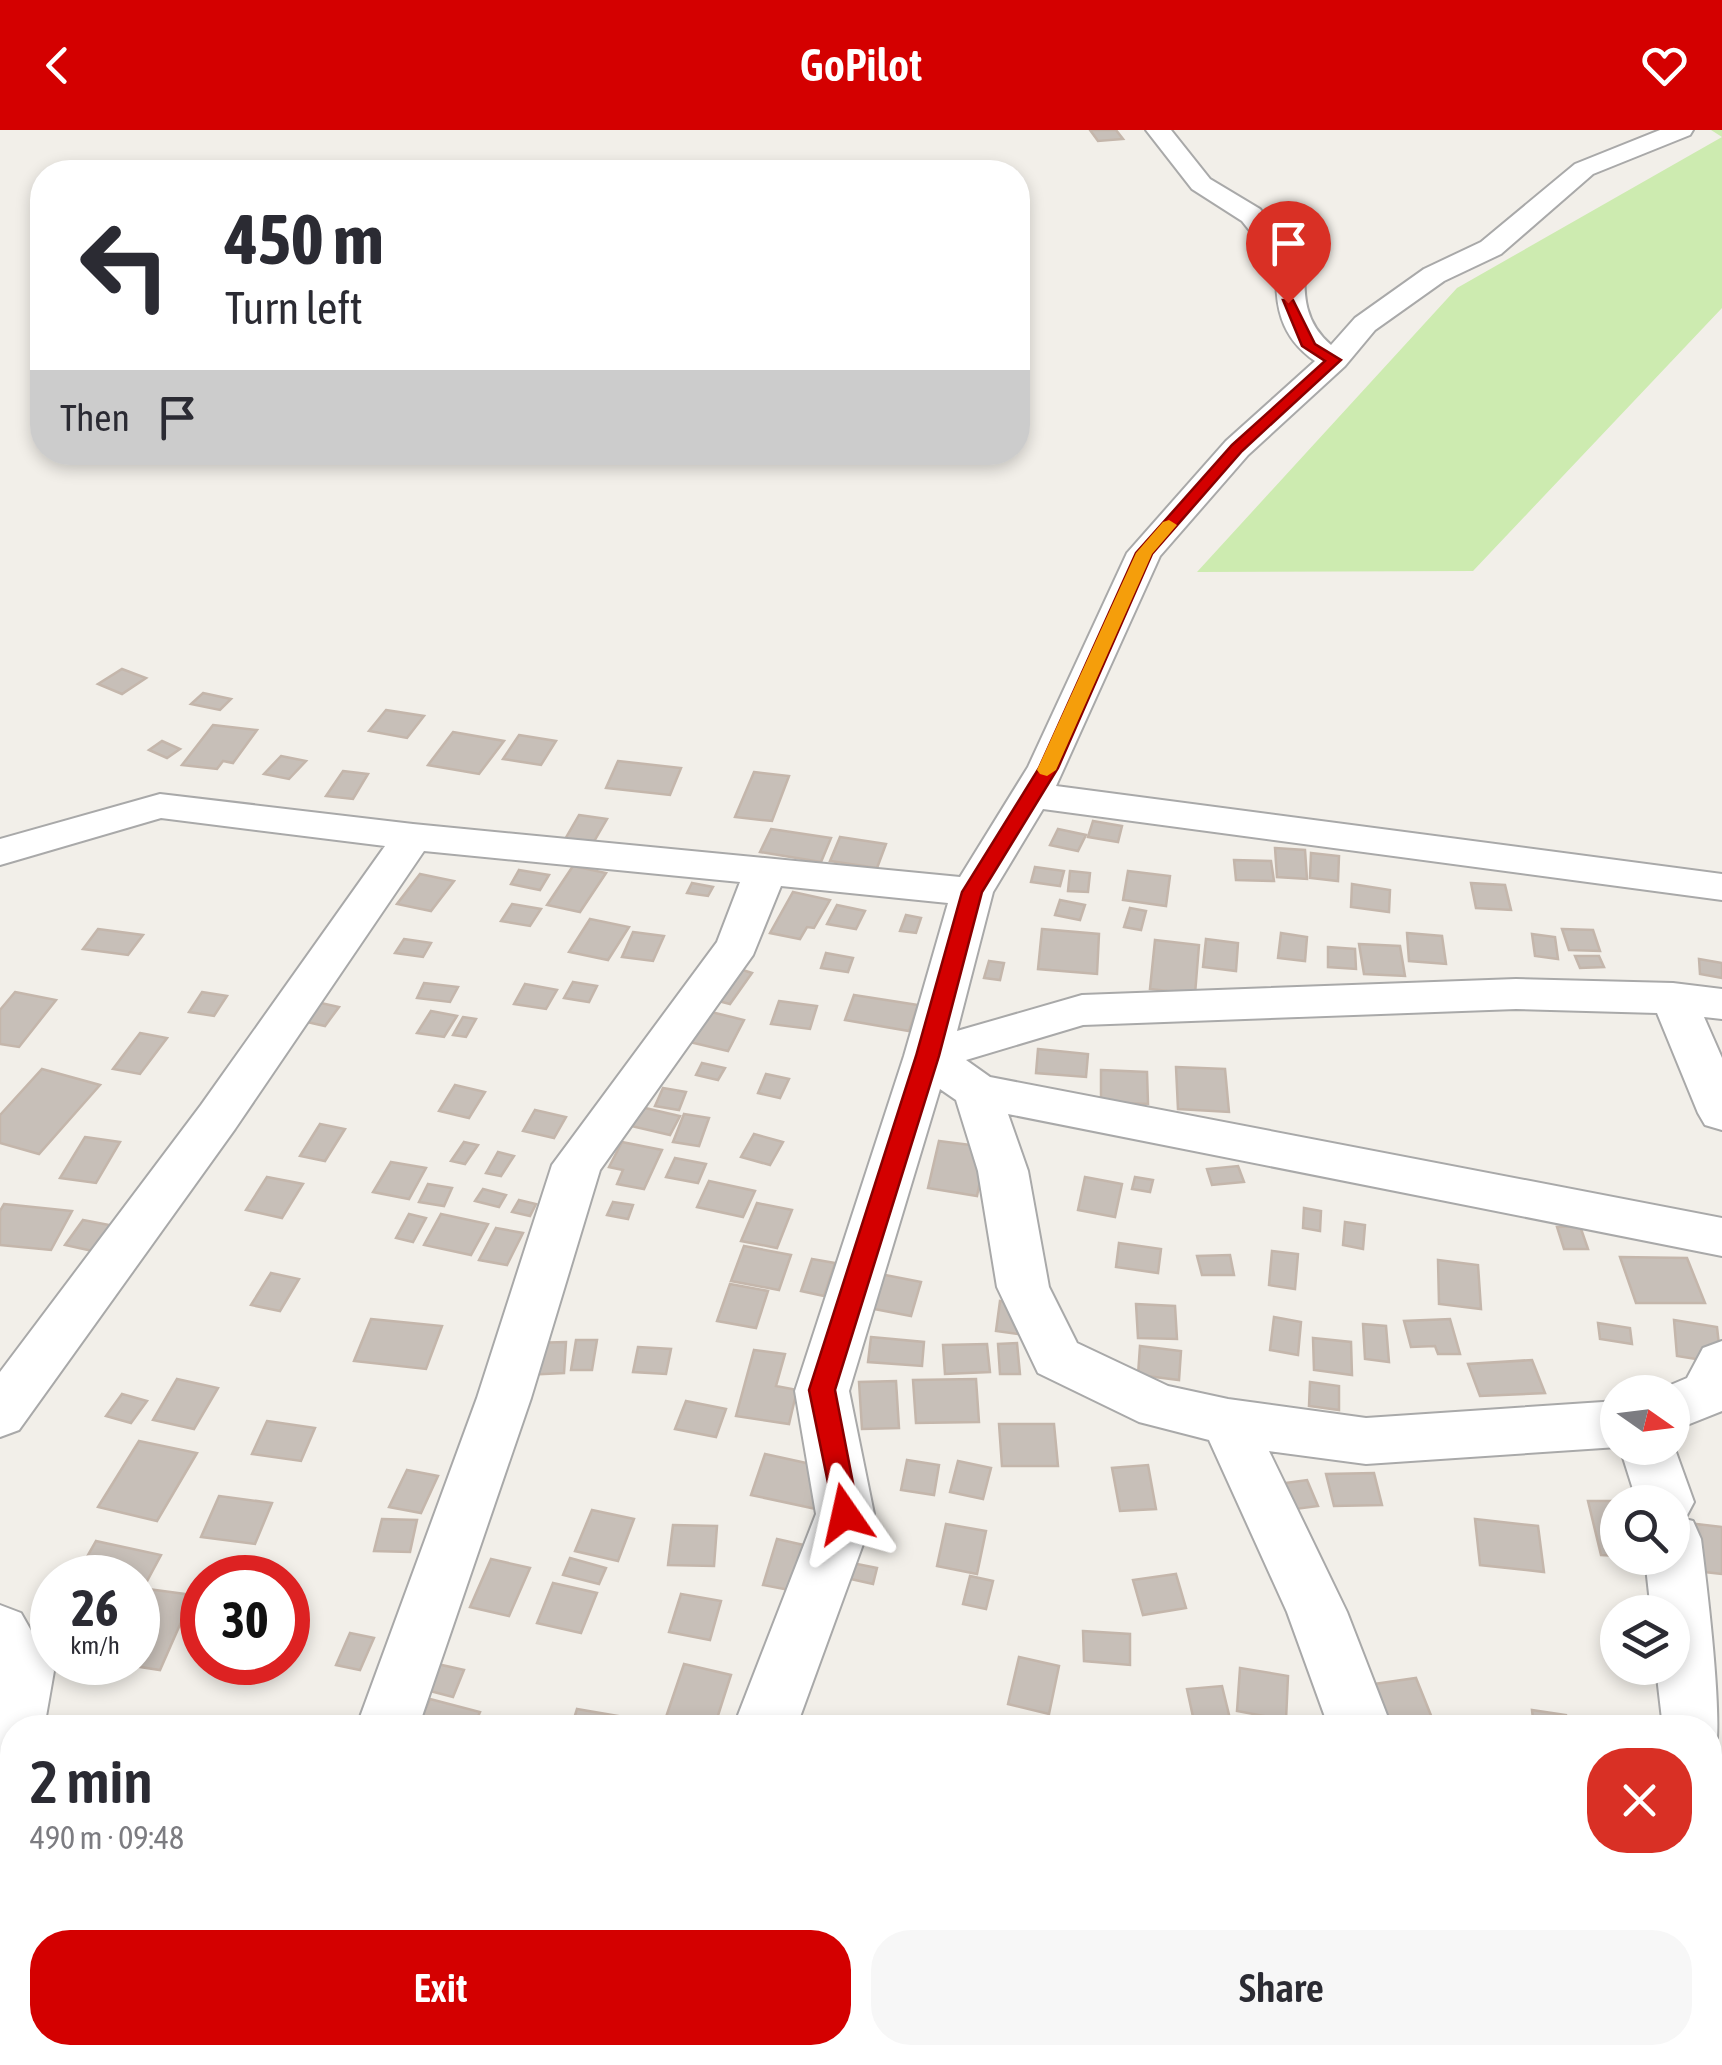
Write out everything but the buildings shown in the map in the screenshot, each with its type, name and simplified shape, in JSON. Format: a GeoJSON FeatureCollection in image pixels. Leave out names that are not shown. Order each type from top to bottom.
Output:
{"type":"FeatureCollection","features":[{"type":"Feature","properties":{"kind":"street"},"geometry":{"type":"LineString","coordinates":[[1158,130],[1201,184],[1251,215],[1291,264],[1288,303],[1309,346],[1334,360]]}},
{"type":"Feature","properties":{"kind":"street"},"geometry":{"type":"LineString","coordinates":[[769,1715],[845,1514],[822,1390],[928,1056],[972,892],[1048,768],[1144,553],[1237,448],[1334,360],[1365,324],[1434,275],[1491,248],[1584,170],[1680,130]]}},
{"type":"Feature","properties":{"kind":"street"},"geometry":{"type":"LineString","coordinates":[[1030,795],[1722,887]]}},
{"type":"Feature","properties":{"kind":"street"},"geometry":{"type":"LineString","coordinates":[[0,852],[160,806],[413,837],[972,892]]}},
{"type":"Feature","properties":{"kind":"street"},"geometry":{"type":"LineString","coordinates":[[0,1414],[218,1117],[413,837]]}},
{"type":"Feature","properties":{"kind":"street"},"geometry":{"type":"LineString","coordinates":[[392,1715],[504,1398],[578,1164],[738,945],[764,874]]}},
{"type":"Feature","properties":{"kind":"street"},"geometry":{"type":"LineString","coordinates":[[928,1056],[1082,1010],[1516,994],[1673,998],[1722,1004]]}},
{"type":"Feature","properties":{"kind":"street"},"geometry":{"type":"LineString","coordinates":[[1673,998],[1722,1113]]}},
{"type":"Feature","properties":{"kind":"street"},"geometry":{"type":"LineString","coordinates":[[928,1056],[977,1092],[1722,1237]]}},
{"type":"Feature","properties":{"kind":"street"},"geometry":{"type":"LineString","coordinates":[[977,1092],[1003,1171],[1023,1287],[1058,1358],[1158,1406],[1228,1422],[1366,1441],[1600,1425]]}},
{"type":"Feature","properties":{"kind":"street"},"geometry":{"type":"LineString","coordinates":[[1228,1422],[1317,1612],[1356,1715]]}},
{"type":"Feature","properties":{"kind":"street"},"geometry":{"type":"LineString","coordinates":[[1676,1575],[1692,1715]]}},
{"type":"Feature","properties":{"kind":"street"},"geometry":{"type":"LineString","coordinates":[[0,1632],[23,1671],[15,1715]]}},
{"type":"Feature","properties":{"kind":"green space"},"geometry":{"type":"Polygon","coordinates":[[[1722,137],[1722,308],[1473,571],[1197,572],[1457,288],[1722,137]]]}},
{"type":"Feature","properties":{"kind":"slow traffic"},"geometry":{"type":"LineString","coordinates":[[1047,770],[1144,553],[1169,525]]}},
{"type":"Feature","properties":{"kind":"route"},"geometry":{"type":"LineString","coordinates":[[845,1514],[822,1390],[928,1056],[972,892],[1048,768],[1144,553],[1237,448],[1334,360],[1309,346],[1288,303]]}}]}
